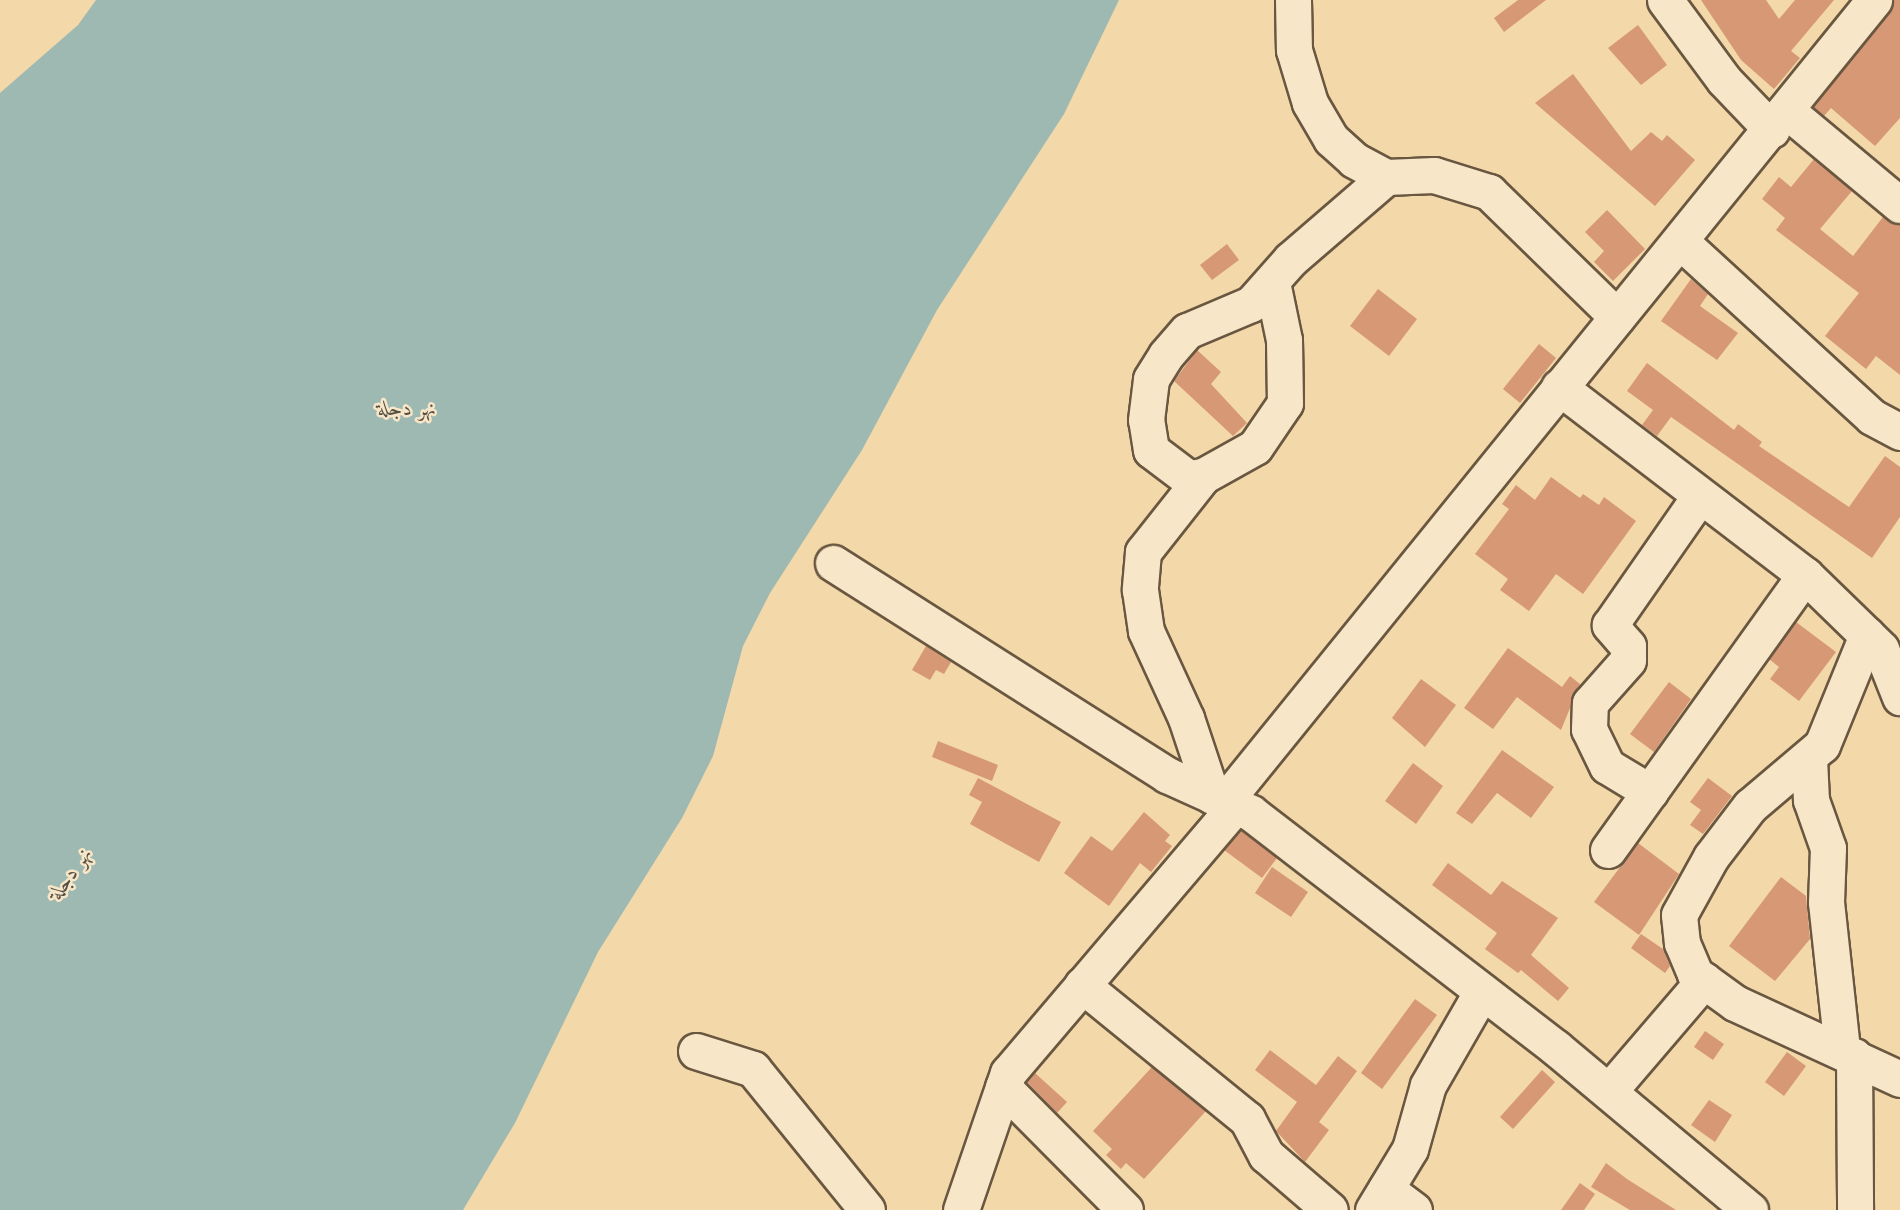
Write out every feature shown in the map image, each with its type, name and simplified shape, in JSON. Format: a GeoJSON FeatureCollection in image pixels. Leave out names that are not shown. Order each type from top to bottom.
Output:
{"type":"FeatureCollection","features":[{"type":"Feature","properties":{"kind":"street"},"geometry":{"type":"LineString","coordinates":[[1293,0],[1294,50],[1310,103],[1331,139],[1354,160],[1386,177],[1434,175],[1489,192],[1617,317]]}},
{"type":"Feature","properties":{"kind":"street"},"geometry":{"type":"LineString","coordinates":[[1665,0],[1724,80],[1900,205]]}},
{"type":"Feature","properties":{"kind":"street"},"geometry":{"type":"LineString","coordinates":[[961,1210],[1008,1073],[1082,985],[1224,801],[1874,0]]}},
{"type":"Feature","properties":{"kind":"street"},"geometry":{"type":"LineString","coordinates":[[1272,282],[1284,340],[1285,403],[1255,447],[1203,476],[1188,478],[1151,450],[1146,420],[1152,379],[1187,331],[1240,310],[1272,282],[1291,259],[1386,177]]}},
{"type":"Feature","properties":{"kind":"street"},"geometry":{"type":"LineString","coordinates":[[1680,241],[1872,416],[1900,432]]}},
{"type":"Feature","properties":{"kind":"street"},"geometry":{"type":"LineString","coordinates":[[1559,387],[1699,497],[1805,575],[1881,649],[1899,688]]}},
{"type":"Feature","properties":{"kind":"street"},"geometry":{"type":"LineString","coordinates":[[1203,476],[1187,504],[1169,512],[1143,552],[1140,590],[1146,631],[1224,801]]}},
{"type":"Feature","properties":{"kind":"street"},"geometry":{"type":"LineString","coordinates":[[1650,792],[1607,766],[1589,729],[1590,703],[1628,660],[1628,646],[1610,625],[1699,497]]}},
{"type":"Feature","properties":{"kind":"street"},"geometry":{"type":"LineString","coordinates":[[834,563],[1167,775],[1224,801],[1482,990],[1609,1091],[1750,1210]]}},
{"type":"Feature","properties":{"kind":"street"},"geometry":{"type":"LineString","coordinates":[[1608,850],[1805,575]]}},
{"type":"Feature","properties":{"kind":"street"},"geometry":{"type":"LineString","coordinates":[[1867,635],[1822,745],[1750,806],[1711,857],[1679,915],[1682,943],[1704,980],[1735,1003],[1900,1079]]}},
{"type":"Feature","properties":{"kind":"street"},"geometry":{"type":"LineString","coordinates":[[1809,758],[1811,800],[1828,848],[1826,902],[1848,1054],[1855,1210]]}},
{"type":"Feature","properties":{"kind":"street"},"geometry":{"type":"LineString","coordinates":[[1609,1091],[1704,980]]}},
{"type":"Feature","properties":{"kind":"street"},"geometry":{"type":"LineString","coordinates":[[1082,985],[1247,1119],[1266,1156],[1330,1210]]}},
{"type":"Feature","properties":{"kind":"street"},"geometry":{"type":"LineString","coordinates":[[1414,1210],[1379,1200],[1410,1149],[1428,1085],[1482,990]]}},
{"type":"Feature","properties":{"kind":"street"},"geometry":{"type":"LineString","coordinates":[[696,1051],[753,1069],[867,1210]]}},
{"type":"Feature","properties":{"kind":"street"},"geometry":{"type":"LineString","coordinates":[[1003,1087],[1125,1210]]}},
{"type":"Feature","properties":{"kind":"water","name":"نهر دجلة"},"geometry":{"type":"Polygon","coordinates":[[[96,0],[1119,0],[1064,114],[937,310],[862,450],[770,593],[743,646],[713,756],[682,818],[598,952],[515,1123],[463,1210],[0,1210],[0,93],[78,25],[96,0]]]}},
{"type":"Feature","properties":{"kind":"building"},"geometry":{"type":"Polygon","coordinates":[[[1518,0],[1546,0],[1504,32],[1494,18],[1518,0]]]}},
{"type":"Feature","properties":{"kind":"building"},"geometry":{"type":"Polygon","coordinates":[[[1701,0],[1766,0],[1779,19],[1795,0],[1834,0],[1791,51],[1800,58],[1774,89],[1741,60],[1701,0]]]}},
{"type":"Feature","properties":{"kind":"building"},"geometry":{"type":"Polygon","coordinates":[[[1894,0],[1900,0],[1900,118],[1875,146],[1831,108],[1824,116],[1813,107],[1894,0]]]}},
{"type":"Feature","properties":{"kind":"building"},"geometry":{"type":"Polygon","coordinates":[[[1638,25],[1667,65],[1641,85],[1608,48],[1638,25]]]}},
{"type":"Feature","properties":{"kind":"building"},"geometry":{"type":"Polygon","coordinates":[[[1573,74],[1631,151],[1651,132],[1662,141],[1667,135],[1695,160],[1655,206],[1535,103],[1573,74]]]}},
{"type":"Feature","properties":{"kind":"building"},"geometry":{"type":"Polygon","coordinates":[[[1814,159],[1852,191],[1820,229],[1853,256],[1883,217],[1900,225],[1900,375],[1876,356],[1866,369],[1825,336],[1859,293],[1776,230],[1785,218],[1762,199],[1779,177],[1791,187],[1814,159]]]}},
{"type":"Feature","properties":{"kind":"building"},"geometry":{"type":"Polygon","coordinates":[[[1607,210],[1645,249],[1613,281],[1594,262],[1604,251],[1585,232],[1607,210]]]}},
{"type":"Feature","properties":{"kind":"building"},"geometry":{"type":"Polygon","coordinates":[[[1227,244],[1239,260],[1212,280],[1200,265],[1227,244]]]}},
{"type":"Feature","properties":{"kind":"building"},"geometry":{"type":"Polygon","coordinates":[[[1691,279],[1708,294],[1700,306],[1738,333],[1717,360],[1661,321],[1691,279]]]}},
{"type":"Feature","properties":{"kind":"building"},"geometry":{"type":"Polygon","coordinates":[[[1378,289],[1417,319],[1389,356],[1350,326],[1378,289]]]}},
{"type":"Feature","properties":{"kind":"building"},"geometry":{"type":"Polygon","coordinates":[[[1539,344],[1556,358],[1520,403],[1503,389],[1539,344]]]}},
{"type":"Feature","properties":{"kind":"building"},"geometry":{"type":"Polygon","coordinates":[[[1197,350],[1221,372],[1211,384],[1247,423],[1233,436],[1174,381],[1197,350]]]}},
{"type":"Feature","properties":{"kind":"building"},"geometry":{"type":"Polygon","coordinates":[[[1647,363],[1734,430],[1738,424],[1762,442],[1759,446],[1849,507],[1885,456],[1900,467],[1900,517],[1872,558],[1671,417],[1657,436],[1642,425],[1653,410],[1627,391],[1647,363]]]}},
{"type":"Feature","properties":{"kind":"building"},"geometry":{"type":"Polygon","coordinates":[[[1551,477],[1580,498],[1583,494],[1599,505],[1604,497],[1636,521],[1583,594],[1556,574],[1529,611],[1500,590],[1508,579],[1475,554],[1509,509],[1502,504],[1516,485],[1535,500],[1551,477]]]}},
{"type":"Feature","properties":{"kind":"building"},"geometry":{"type":"Polygon","coordinates":[[[1796,622],[1836,652],[1799,701],[1770,679],[1779,667],[1769,659],[1796,622]]]}},
{"type":"Feature","properties":{"kind":"building"},"geometry":{"type":"Polygon","coordinates":[[[926,646],[951,662],[944,674],[936,670],[930,680],[912,670],[926,646]]]}},
{"type":"Feature","properties":{"kind":"building"},"geometry":{"type":"Polygon","coordinates":[[[1508,648],[1562,687],[1570,676],[1580,684],[1561,730],[1517,697],[1493,729],[1464,708],[1508,648]]]}},
{"type":"Feature","properties":{"kind":"building"},"geometry":{"type":"Polygon","coordinates":[[[1421,679],[1456,705],[1425,747],[1392,718],[1421,679]]]}},
{"type":"Feature","properties":{"kind":"building"},"geometry":{"type":"Polygon","coordinates":[[[1669,682],[1691,699],[1654,752],[1630,734],[1669,682]]]}},
{"type":"Feature","properties":{"kind":"building"},"geometry":{"type":"Polygon","coordinates":[[[938,741],[998,765],[992,781],[932,757],[938,741]]]}},
{"type":"Feature","properties":{"kind":"building"},"geometry":{"type":"Polygon","coordinates":[[[1502,750],[1554,787],[1531,818],[1497,793],[1472,824],[1456,813],[1502,750]]]}},
{"type":"Feature","properties":{"kind":"building"},"geometry":{"type":"Polygon","coordinates":[[[1413,763],[1443,786],[1416,824],[1385,801],[1413,763]]]}},
{"type":"Feature","properties":{"kind":"building"},"geometry":{"type":"Polygon","coordinates":[[[978,778],[1061,822],[1039,862],[970,824],[982,802],[969,795],[978,778]]]}},
{"type":"Feature","properties":{"kind":"building"},"geometry":{"type":"Polygon","coordinates":[[[1708,778],[1732,796],[1703,834],[1690,825],[1701,810],[1690,802],[1708,778]]]}},
{"type":"Feature","properties":{"kind":"building"},"geometry":{"type":"Polygon","coordinates":[[[1144,812],[1170,835],[1165,841],[1172,846],[1151,872],[1140,863],[1109,906],[1064,873],[1091,836],[1112,851],[1144,812]]]}},
{"type":"Feature","properties":{"kind":"building"},"geometry":{"type":"Polygon","coordinates":[[[1241,830],[1277,858],[1262,878],[1224,850],[1241,830]]]}},
{"type":"Feature","properties":{"kind":"building"},"geometry":{"type":"Polygon","coordinates":[[[1638,843],[1679,874],[1639,935],[1594,902],[1638,843]]]}},
{"type":"Feature","properties":{"kind":"building"},"geometry":{"type":"Polygon","coordinates":[[[1448,863],[1491,895],[1502,881],[1558,918],[1531,955],[1569,988],[1558,1001],[1521,970],[1518,973],[1485,949],[1497,933],[1432,885],[1448,863]]]}},
{"type":"Feature","properties":{"kind":"building"},"geometry":{"type":"Polygon","coordinates":[[[1272,867],[1308,892],[1291,917],[1255,893],[1272,867]]]}},
{"type":"Feature","properties":{"kind":"building"},"geometry":{"type":"Polygon","coordinates":[[[1781,877],[1806,896],[1810,939],[1775,981],[1729,946],[1781,877]]]}},
{"type":"Feature","properties":{"kind":"building"},"geometry":{"type":"Polygon","coordinates":[[[1641,934],[1663,949],[1670,966],[1665,973],[1631,948],[1641,934]]]}},
{"type":"Feature","properties":{"kind":"building"},"geometry":{"type":"Polygon","coordinates":[[[1415,999],[1437,1015],[1382,1089],[1361,1073],[1415,999]]]}},
{"type":"Feature","properties":{"kind":"building"},"geometry":{"type":"Polygon","coordinates":[[[1705,1031],[1724,1044],[1713,1060],[1694,1047],[1705,1031]]]}},
{"type":"Feature","properties":{"kind":"building"},"geometry":{"type":"Polygon","coordinates":[[[1270,1050],[1316,1085],[1338,1056],[1357,1071],[1319,1122],[1329,1130],[1305,1162],[1276,1131],[1297,1102],[1255,1070],[1270,1050]]]}},
{"type":"Feature","properties":{"kind":"building"},"geometry":{"type":"Polygon","coordinates":[[[1787,1052],[1806,1066],[1784,1096],[1765,1082],[1787,1052]]]}},
{"type":"Feature","properties":{"kind":"building"},"geometry":{"type":"Polygon","coordinates":[[[1152,1067],[1206,1111],[1144,1179],[1126,1163],[1121,1169],[1106,1155],[1112,1149],[1093,1131],[1152,1067]]]}},
{"type":"Feature","properties":{"kind":"building"},"geometry":{"type":"Polygon","coordinates":[[[1542,1070],[1555,1082],[1513,1129],[1500,1117],[1542,1070]]]}},
{"type":"Feature","properties":{"kind":"building"},"geometry":{"type":"Polygon","coordinates":[[[1035,1073],[1067,1102],[1057,1113],[1027,1082],[1035,1073]]]}},
{"type":"Feature","properties":{"kind":"building"},"geometry":{"type":"Polygon","coordinates":[[[1709,1100],[1732,1115],[1715,1142],[1691,1125],[1709,1100]]]}},
{"type":"Feature","properties":{"kind":"building"},"geometry":{"type":"Polygon","coordinates":[[[1606,1163],[1676,1210],[1630,1210],[1591,1187],[1606,1163]]]}},
{"type":"Feature","properties":{"kind":"building"},"geometry":{"type":"Polygon","coordinates":[[[1580,1183],[1595,1194],[1584,1210],[1561,1210],[1580,1183]]]}}]}
